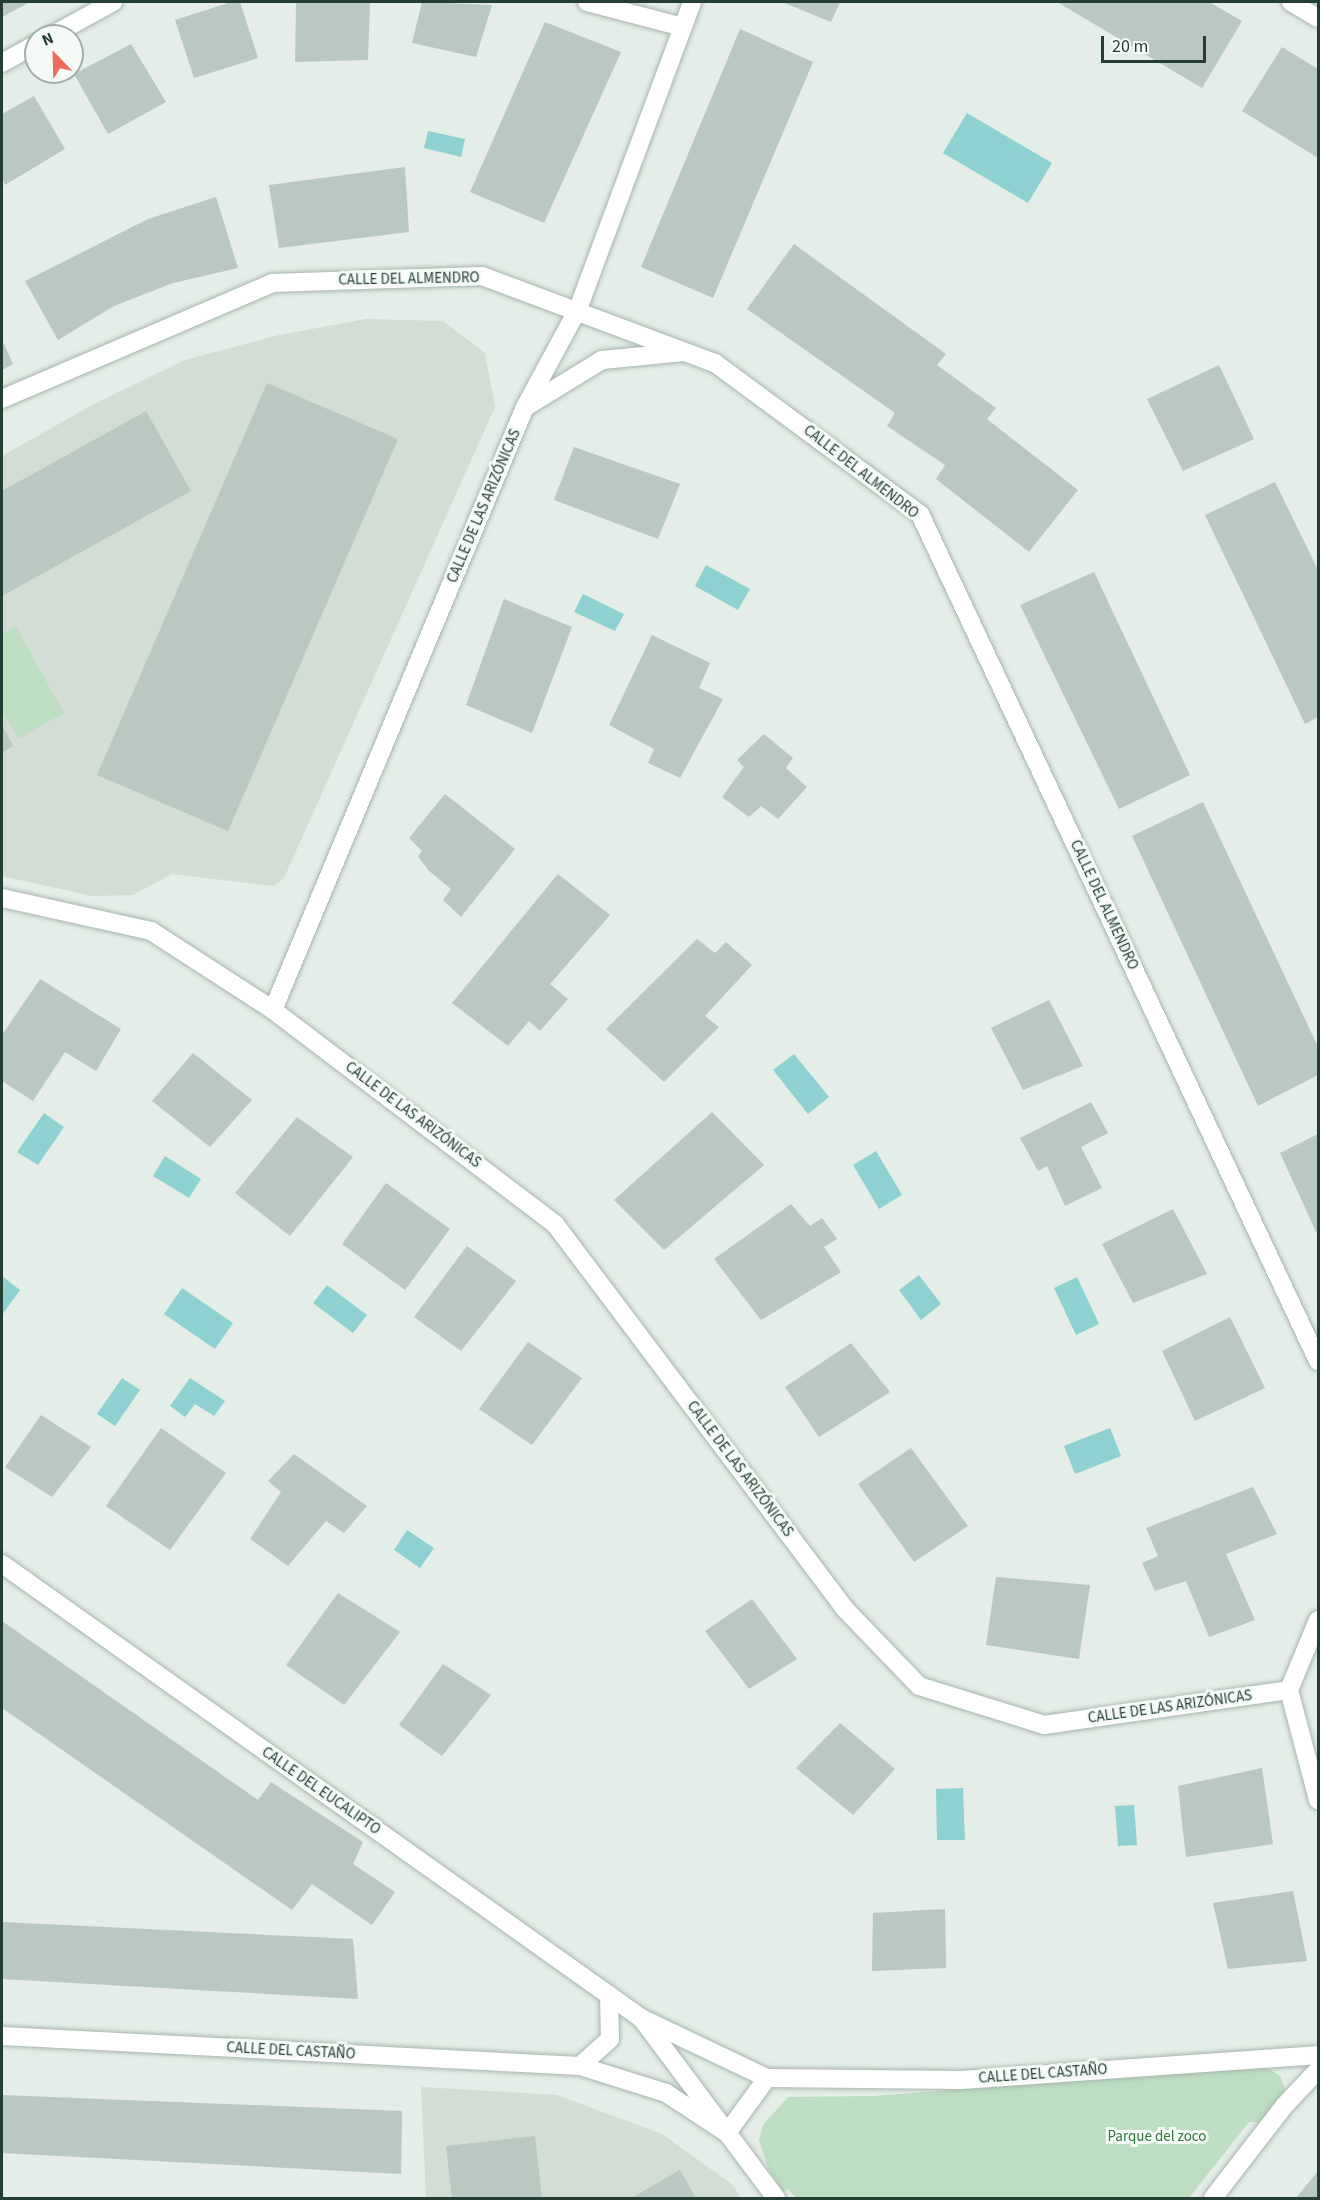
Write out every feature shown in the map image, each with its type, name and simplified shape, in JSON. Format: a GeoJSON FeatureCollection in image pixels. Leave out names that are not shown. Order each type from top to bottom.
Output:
{"type":"FeatureCollection","features":[{"type":"Feature","properties":{"kind":"street"},"geometry":{"type":"LineString","coordinates":[[73,24],[113,2]]}},
{"type":"Feature","properties":{"kind":"street"},"geometry":{"type":"LineString","coordinates":[[587,2],[683,27]]}},
{"type":"Feature","properties":{"kind":"street","name":"CALLE DE LAS ARIZÓNICAS"},"geometry":{"type":"LineString","coordinates":[[273,1010],[525,407],[578,309],[692,2]]}},
{"type":"Feature","properties":{"kind":"street"},"geometry":{"type":"LineString","coordinates":[[1291,2],[1318,18]]}},
{"type":"Feature","properties":{"kind":"street"},"geometry":{"type":"LineString","coordinates":[[2,63],[24,51]]}},
{"type":"Feature","properties":{"kind":"street","name":"CALLE DEL ALMENDRO"},"geometry":{"type":"LineString","coordinates":[[2,399],[272,282],[482,276],[578,309],[716,363],[920,514],[1318,1361]]}},
{"type":"Feature","properties":{"kind":"street"},"geometry":{"type":"LineString","coordinates":[[525,407],[602,360],[688,352]]}},
{"type":"Feature","properties":{"kind":"street","name":"CALLE DE LAS ARIZÓNICAS"},"geometry":{"type":"LineString","coordinates":[[2,898],[151,931],[273,1010],[555,1224],[844,1608],[919,1686],[1044,1725],[1289,1690]]}},
{"type":"Feature","properties":{"kind":"street","name":"CALLE DEL EUCALIPTO"},"geometry":{"type":"LineString","coordinates":[[2,1564],[641,2018]]}},
{"type":"Feature","properties":{"kind":"street"},"geometry":{"type":"LineString","coordinates":[[1318,1620],[1289,1690],[1318,1800]]}},
{"type":"Feature","properties":{"kind":"street"},"geometry":{"type":"LineString","coordinates":[[580,2066],[610,2039],[609,1995]]}},
{"type":"Feature","properties":{"kind":"street"},"geometry":{"type":"LineString","coordinates":[[641,2018],[776,2199]]}},
{"type":"Feature","properties":{"kind":"street","name":"CALLE DEL CASTAÑO"},"geometry":{"type":"LineString","coordinates":[[641,2018],[767,2078],[962,2080],[1318,2055]]}},
{"type":"Feature","properties":{"kind":"street","name":"CALLE DEL CASTAÑO"},"geometry":{"type":"LineString","coordinates":[[2,2036],[580,2066],[666,2094],[727,2133]]}},
{"type":"Feature","properties":{"kind":"street"},"geometry":{"type":"LineString","coordinates":[[1213,2199],[1284,2106],[1318,2070]]}},
{"type":"Feature","properties":{"kind":"street"},"geometry":{"type":"LineString","coordinates":[[727,2133],[767,2078]]}},
{"type":"Feature","properties":{"kind":"shaded area"},"geometry":{"type":"Polygon","coordinates":[[[366,319],[443,321],[485,353],[495,407],[284,878],[274,886],[172,874],[133,895],[92,896],[2,876],[2,456],[94,404],[185,360],[279,335],[366,319]]]}},
{"type":"Feature","properties":{"kind":"shaded area"},"geometry":{"type":"Polygon","coordinates":[[[421,2087],[557,2095],[662,2134],[733,2185],[741,2198],[426,2198],[421,2087]]]}},
{"type":"Feature","properties":{"kind":"green space"},"geometry":{"type":"Polygon","coordinates":[[[16,627],[64,713],[18,739],[2,710],[2,635],[16,627]]]}},
{"type":"Feature","properties":{"kind":"green space","name":"Parque del zoco"},"geometry":{"type":"Polygon","coordinates":[[[1266,2067],[1280,2076],[1285,2089],[1282,2103],[1266,2123],[1249,2122],[1189,2198],[796,2198],[788,2189],[783,2191],[768,2168],[759,2140],[763,2125],[788,2097],[873,2096],[1266,2067]]]}},
{"type":"Feature","properties":{"kind":"water"},"geometry":{"type":"Polygon","coordinates":[[[967,113],[1052,163],[1028,203],[943,153],[967,113]]]}},
{"type":"Feature","properties":{"kind":"water"},"geometry":{"type":"Polygon","coordinates":[[[428,131],[465,139],[461,157],[424,148],[428,131]]]}},
{"type":"Feature","properties":{"kind":"water"},"geometry":{"type":"Polygon","coordinates":[[[706,565],[750,589],[738,610],[695,586],[706,565]]]}},
{"type":"Feature","properties":{"kind":"water"},"geometry":{"type":"Polygon","coordinates":[[[583,594],[624,614],[615,631],[574,612],[583,594]]]}},
{"type":"Feature","properties":{"kind":"water"},"geometry":{"type":"Polygon","coordinates":[[[794,1054],[829,1097],[808,1114],[773,1070],[794,1054]]]}},
{"type":"Feature","properties":{"kind":"water"},"geometry":{"type":"Polygon","coordinates":[[[44,1113],[64,1127],[38,1165],[17,1152],[44,1113]]]}},
{"type":"Feature","properties":{"kind":"water"},"geometry":{"type":"Polygon","coordinates":[[[876,1151],[902,1195],[879,1209],[853,1165],[876,1151]]]}},
{"type":"Feature","properties":{"kind":"water"},"geometry":{"type":"Polygon","coordinates":[[[165,1156],[201,1179],[189,1198],[153,1176],[165,1156]]]}},
{"type":"Feature","properties":{"kind":"water"},"geometry":{"type":"Polygon","coordinates":[[[919,1275],[941,1304],[921,1320],[899,1290],[919,1275]]]}},
{"type":"Feature","properties":{"kind":"water"},"geometry":{"type":"Polygon","coordinates":[[[2,1276],[20,1290],[2,1315],[2,1276]]]}},
{"type":"Feature","properties":{"kind":"water"},"geometry":{"type":"Polygon","coordinates":[[[1077,1277],[1099,1324],[1076,1335],[1054,1288],[1077,1277]]]}},
{"type":"Feature","properties":{"kind":"water"},"geometry":{"type":"Polygon","coordinates":[[[327,1285],[367,1315],[353,1333],[313,1303],[327,1285]]]}},
{"type":"Feature","properties":{"kind":"water"},"geometry":{"type":"Polygon","coordinates":[[[182,1288],[233,1323],[215,1349],[164,1314],[182,1288]]]}},
{"type":"Feature","properties":{"kind":"water"},"geometry":{"type":"Polygon","coordinates":[[[122,1378],[140,1390],[115,1426],[97,1414],[122,1378]]]}},
{"type":"Feature","properties":{"kind":"water"},"geometry":{"type":"Polygon","coordinates":[[[190,1378],[225,1401],[214,1416],[195,1404],[185,1417],[170,1406],[190,1378]]]}},
{"type":"Feature","properties":{"kind":"water"},"geometry":{"type":"Polygon","coordinates":[[[1110,1428],[1121,1456],[1075,1474],[1064,1446],[1110,1428]]]}},
{"type":"Feature","properties":{"kind":"water"},"geometry":{"type":"Polygon","coordinates":[[[407,1530],[434,1548],[420,1568],[394,1550],[407,1530]]]}},
{"type":"Feature","properties":{"kind":"water"},"geometry":{"type":"Polygon","coordinates":[[[963,1788],[965,1840],[937,1840],[936,1789],[963,1788]]]}},
{"type":"Feature","properties":{"kind":"water"},"geometry":{"type":"Polygon","coordinates":[[[1134,1805],[1137,1845],[1118,1846],[1115,1806],[1134,1805]]]}},
{"type":"Feature","properties":{"kind":"building"},"geometry":{"type":"Polygon","coordinates":[[[2,2],[30,2],[2,17],[2,2]]]}},
{"type":"Feature","properties":{"kind":"building"},"geometry":{"type":"Polygon","coordinates":[[[231,2],[240,2],[258,58],[194,78],[175,20],[231,2]]]}},
{"type":"Feature","properties":{"kind":"building"},"geometry":{"type":"Polygon","coordinates":[[[296,2],[370,2],[368,60],[295,62],[296,2]]]}},
{"type":"Feature","properties":{"kind":"building"},"geometry":{"type":"Polygon","coordinates":[[[422,2],[492,5],[476,57],[412,43],[422,2]]]}},
{"type":"Feature","properties":{"kind":"building"},"geometry":{"type":"Polygon","coordinates":[[[782,2],[840,2],[831,22],[782,2]]]}},
{"type":"Feature","properties":{"kind":"building"},"geometry":{"type":"Polygon","coordinates":[[[1057,2],[1209,2],[1242,21],[1202,88],[1057,2]]]}},
{"type":"Feature","properties":{"kind":"building"},"geometry":{"type":"Polygon","coordinates":[[[545,22],[621,52],[544,223],[470,192],[545,22]]]}},
{"type":"Feature","properties":{"kind":"building"},"geometry":{"type":"Polygon","coordinates":[[[740,29],[813,62],[713,298],[641,267],[740,29]]]}},
{"type":"Feature","properties":{"kind":"building"},"geometry":{"type":"Polygon","coordinates":[[[131,44],[166,102],[108,134],[80,84],[84,84],[84,69],[131,44]]]}},
{"type":"Feature","properties":{"kind":"building"},"geometry":{"type":"Polygon","coordinates":[[[1282,47],[1318,69],[1318,158],[1242,111],[1282,47]]]}},
{"type":"Feature","properties":{"kind":"building"},"geometry":{"type":"Polygon","coordinates":[[[34,96],[65,149],[5,185],[2,178],[2,114],[34,96]]]}},
{"type":"Feature","properties":{"kind":"building"},"geometry":{"type":"Polygon","coordinates":[[[405,167],[409,232],[279,248],[269,185],[405,167]]]}},
{"type":"Feature","properties":{"kind":"building"},"geometry":{"type":"Polygon","coordinates":[[[216,197],[238,268],[173,283],[114,306],[58,340],[25,281],[148,219],[216,197]]]}},
{"type":"Feature","properties":{"kind":"building"},"geometry":{"type":"Polygon","coordinates":[[[794,244],[946,354],[937,365],[996,408],[987,419],[1078,490],[1029,552],[936,479],[945,465],[887,426],[895,413],[747,309],[794,244]]]}},
{"type":"Feature","properties":{"kind":"building"},"geometry":{"type":"Polygon","coordinates":[[[2,340],[13,364],[2,370],[2,340]]]}},
{"type":"Feature","properties":{"kind":"building"},"geometry":{"type":"Polygon","coordinates":[[[1219,365],[1254,439],[1183,471],[1147,399],[1219,365]]]}},
{"type":"Feature","properties":{"kind":"building"},"geometry":{"type":"Polygon","coordinates":[[[267,383],[398,439],[228,831],[97,775],[267,383]]]}},
{"type":"Feature","properties":{"kind":"building"},"geometry":{"type":"Polygon","coordinates":[[[146,411],[191,491],[2,596],[2,491],[146,411]]]}},
{"type":"Feature","properties":{"kind":"building"},"geometry":{"type":"Polygon","coordinates":[[[574,447],[680,484],[658,539],[554,500],[574,447]]]}},
{"type":"Feature","properties":{"kind":"building"},"geometry":{"type":"Polygon","coordinates":[[[1275,482],[1318,570],[1318,717],[1305,724],[1205,515],[1275,482]]]}},
{"type":"Feature","properties":{"kind":"building"},"geometry":{"type":"Polygon","coordinates":[[[1094,572],[1190,775],[1119,809],[1020,605],[1094,572]]]}},
{"type":"Feature","properties":{"kind":"building"},"geometry":{"type":"Polygon","coordinates":[[[504,599],[572,627],[532,733],[466,705],[504,599]]]}},
{"type":"Feature","properties":{"kind":"building"},"geometry":{"type":"Polygon","coordinates":[[[652,635],[710,663],[699,688],[723,699],[680,778],[648,763],[654,749],[609,725],[652,635]]]}},
{"type":"Feature","properties":{"kind":"building"},"geometry":{"type":"Polygon","coordinates":[[[2,725],[13,746],[2,753],[2,725]]]}},
{"type":"Feature","properties":{"kind":"building"},"geometry":{"type":"Polygon","coordinates":[[[764,734],[793,758],[786,768],[807,787],[778,819],[761,806],[749,817],[722,797],[744,767],[737,760],[764,734]]]}},
{"type":"Feature","properties":{"kind":"building"},"geometry":{"type":"Polygon","coordinates":[[[445,794],[515,849],[461,917],[443,900],[451,889],[428,870],[418,856],[422,851],[409,838],[445,794]]]}},
{"type":"Feature","properties":{"kind":"building"},"geometry":{"type":"Polygon","coordinates":[[[1203,802],[1318,1047],[1318,1075],[1258,1106],[1132,836],[1203,802]]]}},
{"type":"Feature","properties":{"kind":"building"},"geometry":{"type":"Polygon","coordinates":[[[558,874],[610,915],[550,984],[568,999],[540,1031],[529,1021],[508,1046],[452,1003],[558,874]]]}},
{"type":"Feature","properties":{"kind":"building"},"geometry":{"type":"Polygon","coordinates":[[[697,939],[715,953],[726,942],[752,965],[705,1016],[719,1027],[664,1082],[606,1029],[697,939]]]}},
{"type":"Feature","properties":{"kind":"building"},"geometry":{"type":"Polygon","coordinates":[[[40,979],[121,1029],[96,1071],[65,1052],[33,1101],[2,1081],[2,1035],[40,979]]]}},
{"type":"Feature","properties":{"kind":"building"},"geometry":{"type":"Polygon","coordinates":[[[1049,1000],[1083,1066],[1023,1090],[991,1028],[1049,1000]]]}},
{"type":"Feature","properties":{"kind":"building"},"geometry":{"type":"Polygon","coordinates":[[[193,1053],[252,1100],[210,1147],[152,1101],[193,1053]]]}},
{"type":"Feature","properties":{"kind":"building"},"geometry":{"type":"Polygon","coordinates":[[[1091,1102],[1108,1133],[1081,1147],[1102,1188],[1065,1206],[1047,1166],[1038,1171],[1020,1138],[1091,1102]]]}},
{"type":"Feature","properties":{"kind":"building"},"geometry":{"type":"Polygon","coordinates":[[[712,1112],[764,1165],[664,1250],[614,1200],[712,1112]]]}},
{"type":"Feature","properties":{"kind":"building"},"geometry":{"type":"Polygon","coordinates":[[[297,1117],[353,1157],[290,1236],[235,1193],[297,1117]]]}},
{"type":"Feature","properties":{"kind":"building"},"geometry":{"type":"Polygon","coordinates":[[[1318,1134],[1318,1236],[1280,1153],[1318,1134]]]}},
{"type":"Feature","properties":{"kind":"building"},"geometry":{"type":"Polygon","coordinates":[[[386,1183],[450,1229],[405,1290],[342,1244],[386,1183]]]}},
{"type":"Feature","properties":{"kind":"building"},"geometry":{"type":"Polygon","coordinates":[[[791,1204],[810,1226],[822,1218],[837,1239],[824,1247],[841,1272],[761,1320],[714,1259],[791,1204]]]}},
{"type":"Feature","properties":{"kind":"building"},"geometry":{"type":"Polygon","coordinates":[[[1173,1209],[1207,1274],[1133,1303],[1102,1244],[1173,1209]]]}},
{"type":"Feature","properties":{"kind":"building"},"geometry":{"type":"Polygon","coordinates":[[[467,1246],[516,1281],[461,1351],[414,1317],[467,1246]]]}},
{"type":"Feature","properties":{"kind":"building"},"geometry":{"type":"Polygon","coordinates":[[[1230,1317],[1265,1388],[1195,1421],[1162,1351],[1230,1317]]]}},
{"type":"Feature","properties":{"kind":"building"},"geometry":{"type":"Polygon","coordinates":[[[528,1342],[582,1378],[532,1445],[479,1409],[528,1342]]]}},
{"type":"Feature","properties":{"kind":"building"},"geometry":{"type":"Polygon","coordinates":[[[851,1343],[890,1392],[819,1437],[785,1387],[851,1343]]]}},
{"type":"Feature","properties":{"kind":"building"},"geometry":{"type":"Polygon","coordinates":[[[41,1415],[91,1447],[52,1497],[5,1467],[41,1415]]]}},
{"type":"Feature","properties":{"kind":"building"},"geometry":{"type":"Polygon","coordinates":[[[161,1428],[226,1473],[170,1550],[106,1506],[161,1428]]]}},
{"type":"Feature","properties":{"kind":"building"},"geometry":{"type":"Polygon","coordinates":[[[911,1448],[968,1526],[914,1562],[858,1484],[911,1448]]]}},
{"type":"Feature","properties":{"kind":"building"},"geometry":{"type":"Polygon","coordinates":[[[294,1454],[367,1506],[344,1533],[326,1521],[288,1566],[250,1539],[281,1492],[268,1481],[294,1454]]]}},
{"type":"Feature","properties":{"kind":"building"},"geometry":{"type":"Polygon","coordinates":[[[1253,1487],[1277,1534],[1226,1554],[1255,1620],[1209,1637],[1186,1581],[1155,1591],[1142,1563],[1158,1556],[1146,1528],[1253,1487]]]}},
{"type":"Feature","properties":{"kind":"building"},"geometry":{"type":"Polygon","coordinates":[[[996,1577],[1090,1585],[1079,1659],[986,1645],[996,1577]]]}},
{"type":"Feature","properties":{"kind":"building"},"geometry":{"type":"Polygon","coordinates":[[[338,1593],[400,1632],[344,1705],[286,1665],[338,1593]]]}},
{"type":"Feature","properties":{"kind":"building"},"geometry":{"type":"Polygon","coordinates":[[[752,1599],[797,1659],[749,1689],[705,1631],[752,1599]]]}},
{"type":"Feature","properties":{"kind":"building"},"geometry":{"type":"Polygon","coordinates":[[[2,1621],[258,1800],[271,1782],[363,1842],[353,1864],[395,1892],[372,1925],[312,1884],[292,1910],[2,1708],[2,1621]]]}},
{"type":"Feature","properties":{"kind":"building"},"geometry":{"type":"Polygon","coordinates":[[[443,1664],[491,1695],[442,1756],[399,1725],[443,1664]]]}},
{"type":"Feature","properties":{"kind":"building"},"geometry":{"type":"Polygon","coordinates":[[[840,1723],[895,1769],[853,1815],[796,1768],[840,1723]]]}},
{"type":"Feature","properties":{"kind":"building"},"geometry":{"type":"Polygon","coordinates":[[[1262,1768],[1273,1844],[1186,1857],[1178,1786],[1262,1768]]]}},
{"type":"Feature","properties":{"kind":"building"},"geometry":{"type":"Polygon","coordinates":[[[1293,1891],[1307,1961],[1228,1969],[1213,1903],[1293,1891]]]}},
{"type":"Feature","properties":{"kind":"building"},"geometry":{"type":"Polygon","coordinates":[[[945,1909],[946,1968],[872,1971],[873,1913],[945,1909]]]}},
{"type":"Feature","properties":{"kind":"building"},"geometry":{"type":"Polygon","coordinates":[[[2,1922],[353,1939],[358,1999],[2,1979],[2,1922]]]}},
{"type":"Feature","properties":{"kind":"building"},"geometry":{"type":"Polygon","coordinates":[[[2,2095],[402,2111],[401,2174],[2,2153],[2,2095]]]}},
{"type":"Feature","properties":{"kind":"building"},"geometry":{"type":"Polygon","coordinates":[[[535,2136],[542,2198],[452,2198],[446,2146],[535,2136]]]}},
{"type":"Feature","properties":{"kind":"building"},"geometry":{"type":"Polygon","coordinates":[[[680,2170],[696,2198],[631,2198],[680,2170]]]}},
{"type":"Feature","properties":{"kind":"building"},"geometry":{"type":"Polygon","coordinates":[[[1318,2171],[1318,2198],[1296,2198],[1318,2171]]]}}]}
